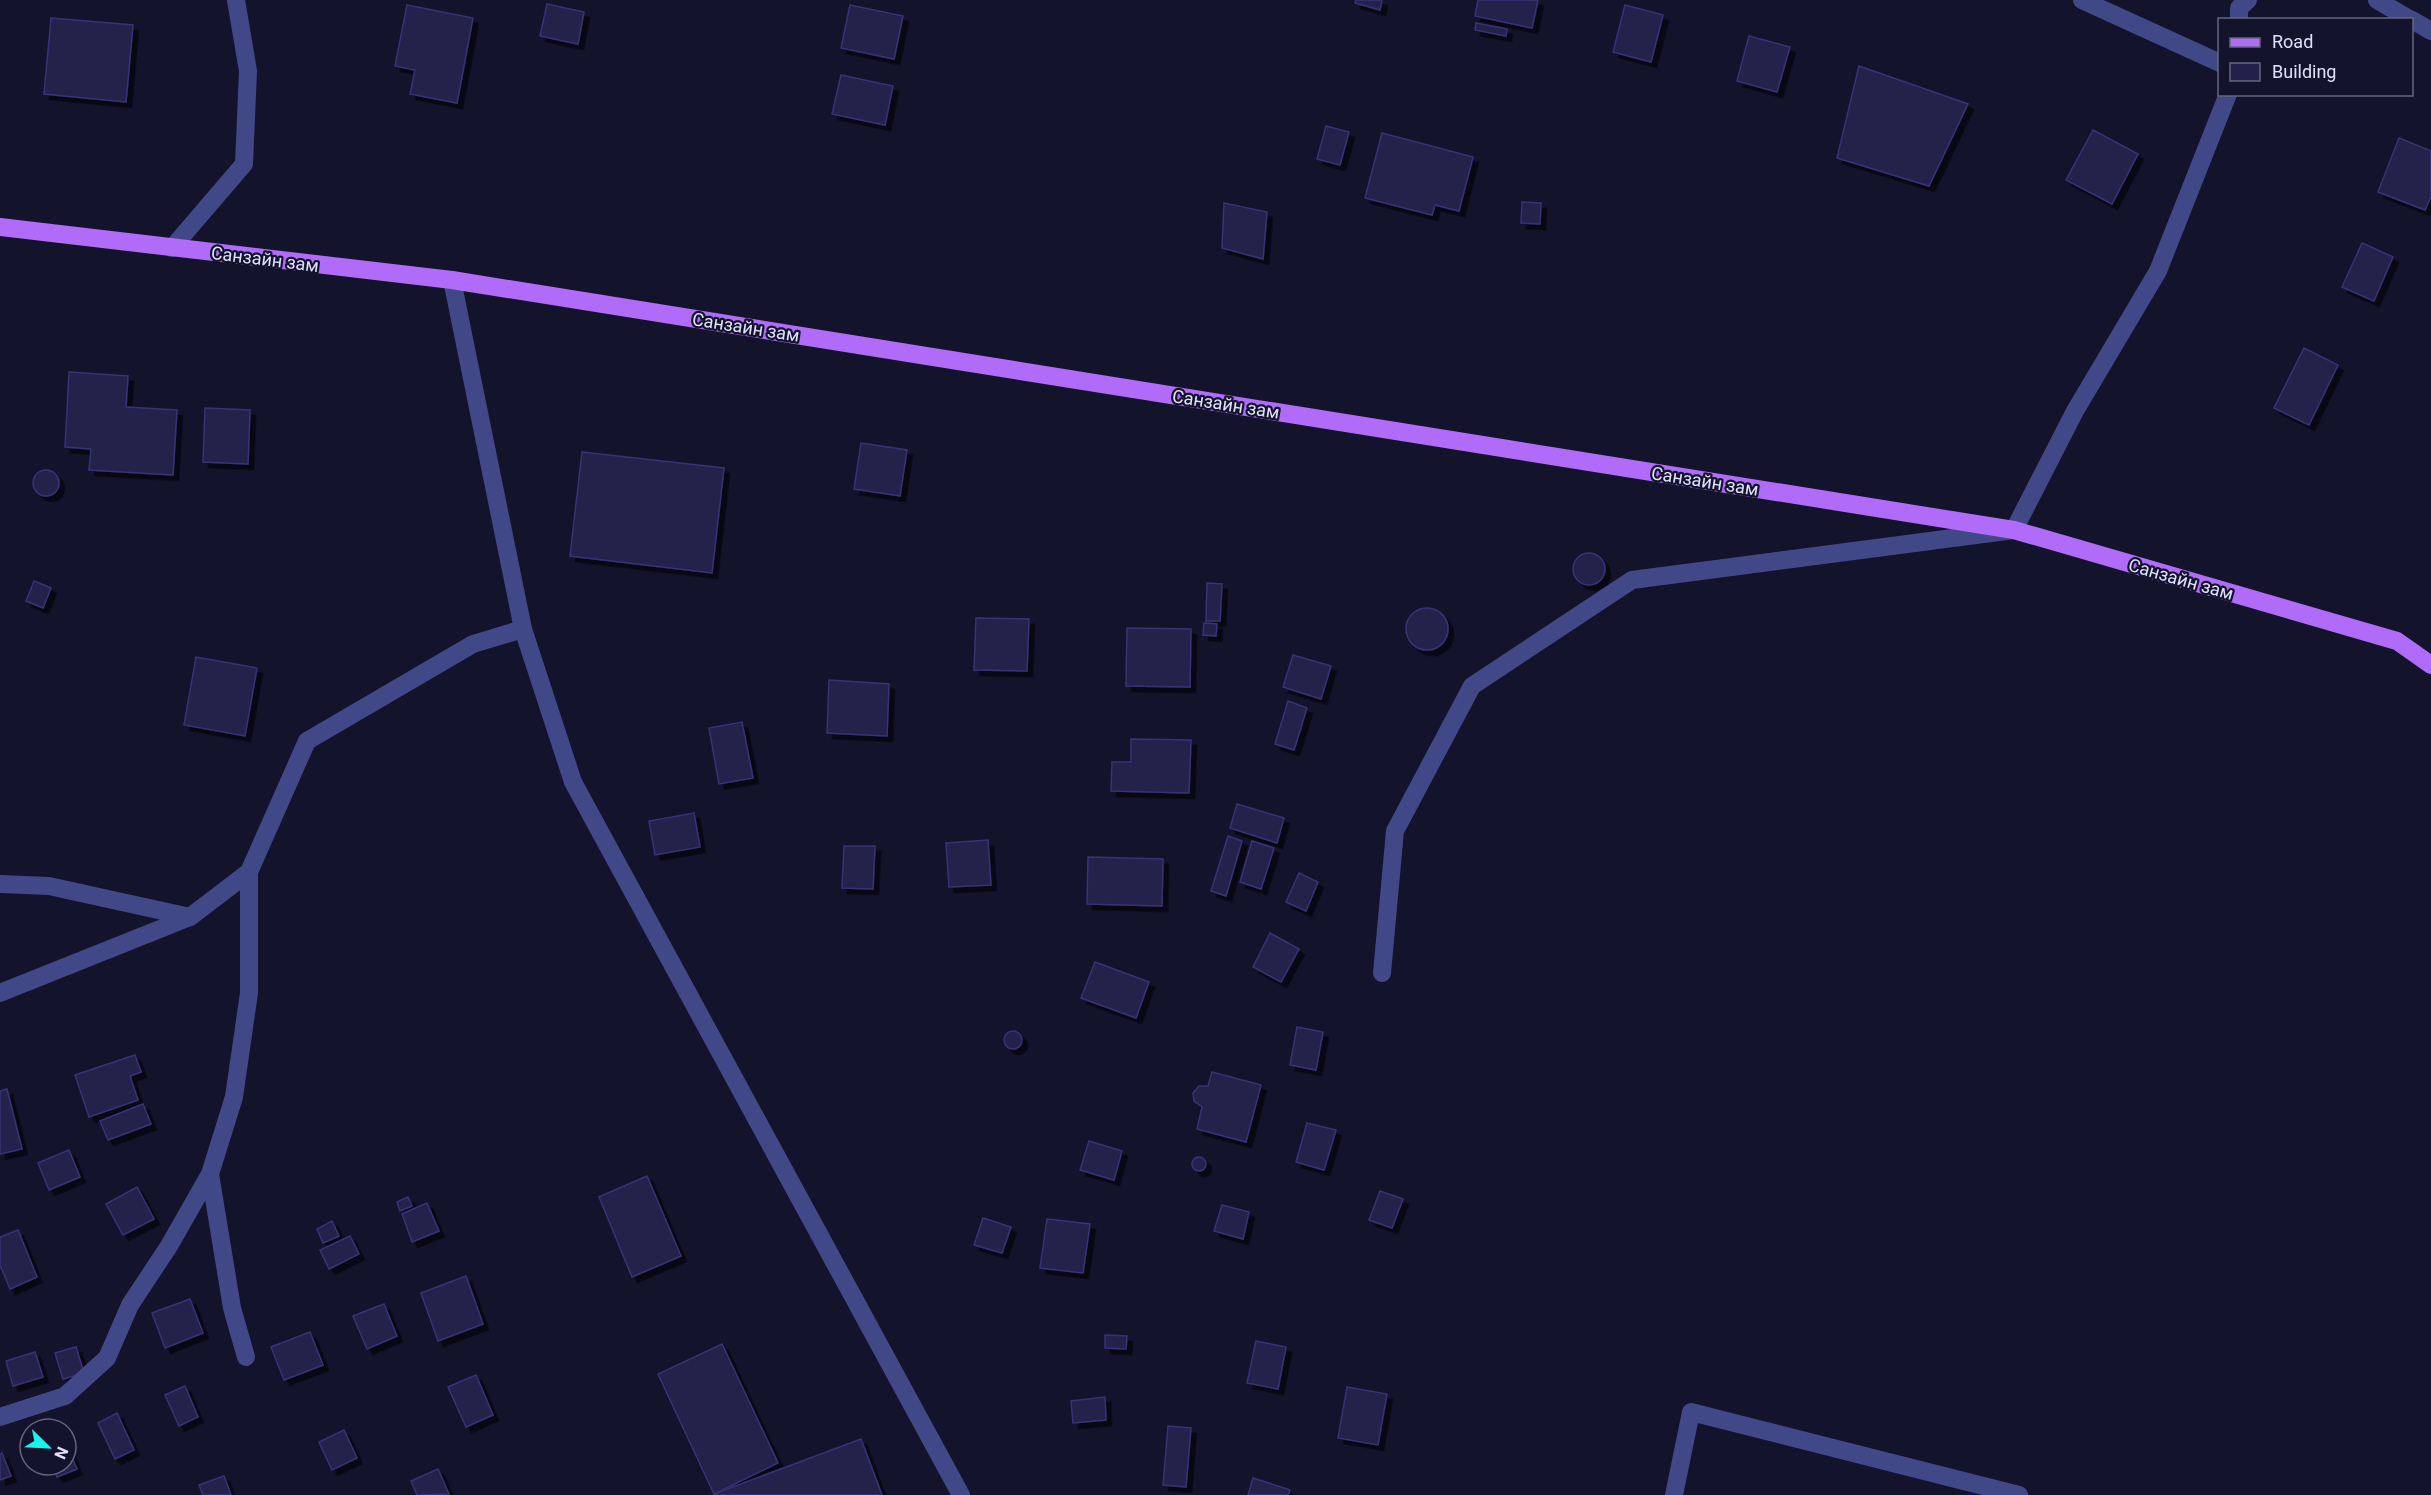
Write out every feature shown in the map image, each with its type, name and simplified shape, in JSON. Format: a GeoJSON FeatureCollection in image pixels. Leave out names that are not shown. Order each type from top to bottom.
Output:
{"type":"FeatureCollection","features":[{"type":"Feature","properties":{"kind":"main road","name":"Санзайн зам"},"geometry":{"type":"LineString","coordinates":[[0,227],[452,280],[2014,530],[2397,641],[2431,665]]}},
{"type":"Feature","properties":{"kind":"street"},"geometry":{"type":"LineString","coordinates":[[172,248],[244,164],[248,71],[236,0]]}},
{"type":"Feature","properties":{"kind":"street"},"geometry":{"type":"LineString","coordinates":[[2082,0],[2218,62]]}},
{"type":"Feature","properties":{"kind":"street"},"geometry":{"type":"LineString","coordinates":[[2239,18],[2239,8],[2248,0]]}},
{"type":"Feature","properties":{"kind":"street"},"geometry":{"type":"LineString","coordinates":[[2377,0],[2408,18]]}},
{"type":"Feature","properties":{"kind":"street"},"geometry":{"type":"LineString","coordinates":[[2413,21],[2431,31]]}},
{"type":"Feature","properties":{"kind":"street"},"geometry":{"type":"LineString","coordinates":[[1382,973],[1395,831],[1472,686],[1632,580],[2014,530],[2075,411],[2157,271],[2227,96]]}},
{"type":"Feature","properties":{"kind":"street"},"geometry":{"type":"LineString","coordinates":[[452,280],[523,629],[573,782],[961,1495]]}},
{"type":"Feature","properties":{"kind":"street"},"geometry":{"type":"LineString","coordinates":[[0,1417],[65,1396],[107,1358],[130,1305],[169,1246],[210,1174],[234,1097],[249,993],[249,872],[308,741],[473,644],[523,629]]}},
{"type":"Feature","properties":{"kind":"street"},"geometry":{"type":"LineString","coordinates":[[0,993],[190,916],[249,872]]}},
{"type":"Feature","properties":{"kind":"street"},"geometry":{"type":"LineString","coordinates":[[0,884],[49,886],[190,916]]}},
{"type":"Feature","properties":{"kind":"street"},"geometry":{"type":"LineString","coordinates":[[210,1174],[232,1308],[246,1358]]}},
{"type":"Feature","properties":{"kind":"street"},"geometry":{"type":"LineString","coordinates":[[1674,1495],[1691,1412],[2019,1495]]}},
{"type":"Feature","properties":{"kind":"building"},"geometry":{"type":"Polygon","coordinates":[[[1356,0],[1382,0],[1380,10],[1355,3],[1356,0]]]}},
{"type":"Feature","properties":{"kind":"building"},"geometry":{"type":"Polygon","coordinates":[[[1478,0],[1538,0],[1532,28],[1475,16],[1478,0]]]}},
{"type":"Feature","properties":{"kind":"building"},"geometry":{"type":"Polygon","coordinates":[[[547,4],[584,12],[578,44],[540,36],[547,4]]]}},
{"type":"Feature","properties":{"kind":"building"},"geometry":{"type":"Polygon","coordinates":[[[407,5],[473,18],[457,103],[410,94],[415,70],[395,66],[407,5]]]}},
{"type":"Feature","properties":{"kind":"building"},"geometry":{"type":"Polygon","coordinates":[[[850,5],[903,16],[894,59],[841,48],[850,5]]]}},
{"type":"Feature","properties":{"kind":"building"},"geometry":{"type":"Polygon","coordinates":[[[1625,5],[1663,15],[1651,62],[1613,52],[1625,5]]]}},
{"type":"Feature","properties":{"kind":"building"},"geometry":{"type":"Polygon","coordinates":[[[51,18],[133,25],[126,102],[44,94],[51,18]]]}},
{"type":"Feature","properties":{"kind":"building"},"geometry":{"type":"Polygon","coordinates":[[[1476,23],[1507,29],[1506,36],[1475,30],[1476,23]]]}},
{"type":"Feature","properties":{"kind":"building"},"geometry":{"type":"Polygon","coordinates":[[[1749,36],[1790,47],[1777,92],[1737,81],[1749,36]]]}},
{"type":"Feature","properties":{"kind":"building"},"geometry":{"type":"Polygon","coordinates":[[[1859,66],[1968,104],[1929,186],[1837,158],[1859,66]]]}},
{"type":"Feature","properties":{"kind":"building"},"geometry":{"type":"Polygon","coordinates":[[[841,75],[893,86],[885,125],[832,114],[841,75]]]}},
{"type":"Feature","properties":{"kind":"building"},"geometry":{"type":"Polygon","coordinates":[[[1326,126],[1349,132],[1340,165],[1317,159],[1326,126]]]}},
{"type":"Feature","properties":{"kind":"building"},"geometry":{"type":"Polygon","coordinates":[[[2093,130],[2138,154],[2112,204],[2066,180],[2093,130]]]}},
{"type":"Feature","properties":{"kind":"building"},"geometry":{"type":"Polygon","coordinates":[[[1382,133],[1473,157],[1459,211],[1435,205],[1432,215],[1365,198],[1382,133]]]}},
{"type":"Feature","properties":{"kind":"building"},"geometry":{"type":"Polygon","coordinates":[[[2399,138],[2431,151],[2431,196],[2425,210],[2378,192],[2399,138]]]}},
{"type":"Feature","properties":{"kind":"building"},"geometry":{"type":"Polygon","coordinates":[[[1522,202],[1541,203],[1540,224],[1521,223],[1522,202]]]}},
{"type":"Feature","properties":{"kind":"building"},"geometry":{"type":"Polygon","coordinates":[[[1224,203],[1267,212],[1263,259],[1222,248],[1224,203]]]}},
{"type":"Feature","properties":{"kind":"building"},"geometry":{"type":"Polygon","coordinates":[[[2362,243],[2393,257],[2374,301],[2342,287],[2362,243]]]}},
{"type":"Feature","properties":{"kind":"building"},"geometry":{"type":"Polygon","coordinates":[[[2304,348],[2338,365],[2309,425],[2274,408],[2304,348]]]}},
{"type":"Feature","properties":{"kind":"building"},"geometry":{"type":"Polygon","coordinates":[[[69,372],[128,376],[126,407],[177,410],[173,475],[89,470],[91,449],[65,447],[69,372]]]}},
{"type":"Feature","properties":{"kind":"building"},"geometry":{"type":"Polygon","coordinates":[[[205,408],[250,410],[248,464],[203,462],[205,408]]]}},
{"type":"Feature","properties":{"kind":"building"},"geometry":{"type":"Polygon","coordinates":[[[861,443],[907,450],[900,496],[854,489],[861,443]]]}},
{"type":"Feature","properties":{"kind":"building"},"geometry":{"type":"Polygon","coordinates":[[[582,452],[724,468],[712,573],[570,556],[582,452]]]}},
{"type":"Feature","properties":{"kind":"building"},"geometry":{"type":"Polygon","coordinates":[[[46,470],[55,474],[59,483],[55,492],[46,496],[37,492],[33,483],[37,474],[46,470]]]}},
{"type":"Feature","properties":{"kind":"building"},"geometry":{"type":"Polygon","coordinates":[[[1589,553],[1601,557],[1605,569],[1601,581],[1589,585],[1577,581],[1573,569],[1577,557],[1589,553]]]}},
{"type":"Feature","properties":{"kind":"building"},"geometry":{"type":"Polygon","coordinates":[[[34,581],[51,588],[43,608],[26,601],[34,581]]]}},
{"type":"Feature","properties":{"kind":"building"},"geometry":{"type":"Polygon","coordinates":[[[1207,583],[1222,584],[1220,621],[1206,621],[1207,583]]]}},
{"type":"Feature","properties":{"kind":"building"},"geometry":{"type":"Polygon","coordinates":[[[1427,608],[1442,614],[1448,629],[1442,644],[1427,650],[1412,644],[1406,629],[1412,614],[1427,608]]]}},
{"type":"Feature","properties":{"kind":"building"},"geometry":{"type":"Polygon","coordinates":[[[976,618],[1029,619],[1027,671],[974,670],[976,618]]]}},
{"type":"Feature","properties":{"kind":"building"},"geometry":{"type":"Polygon","coordinates":[[[1204,623],[1217,624],[1216,636],[1203,635],[1204,623]]]}},
{"type":"Feature","properties":{"kind":"building"},"geometry":{"type":"Polygon","coordinates":[[[1127,628],[1191,629],[1190,687],[1126,686],[1127,628]]]}},
{"type":"Feature","properties":{"kind":"building"},"geometry":{"type":"Polygon","coordinates":[[[1293,655],[1331,666],[1321,699],[1283,687],[1293,655]]]}},
{"type":"Feature","properties":{"kind":"building"},"geometry":{"type":"Polygon","coordinates":[[[196,657],[257,668],[245,736],[184,725],[196,657]]]}},
{"type":"Feature","properties":{"kind":"building"},"geometry":{"type":"Polygon","coordinates":[[[829,680],[889,684],[887,736],[827,733],[829,680]]]}},
{"type":"Feature","properties":{"kind":"building"},"geometry":{"type":"Polygon","coordinates":[[[1288,701],[1307,708],[1294,750],[1275,744],[1288,701]]]}},
{"type":"Feature","properties":{"kind":"building"},"geometry":{"type":"Polygon","coordinates":[[[742,722],[753,778],[719,784],[709,728],[742,722]]]}},
{"type":"Feature","properties":{"kind":"building"},"geometry":{"type":"Polygon","coordinates":[[[1131,739],[1191,740],[1189,793],[1111,791],[1112,762],[1131,762],[1131,739]]]}},
{"type":"Feature","properties":{"kind":"building"},"geometry":{"type":"Polygon","coordinates":[[[1237,804],[1284,818],[1277,843],[1230,828],[1237,804]]]}},
{"type":"Feature","properties":{"kind":"building"},"geometry":{"type":"Polygon","coordinates":[[[694,813],[700,847],[655,855],[649,821],[694,813]]]}},
{"type":"Feature","properties":{"kind":"building"},"geometry":{"type":"Polygon","coordinates":[[[1228,836],[1242,841],[1226,896],[1211,891],[1228,836]]]}},
{"type":"Feature","properties":{"kind":"building"},"geometry":{"type":"Polygon","coordinates":[[[988,840],[991,885],[949,887],[946,843],[988,840]]]}},
{"type":"Feature","properties":{"kind":"building"},"geometry":{"type":"Polygon","coordinates":[[[1252,841],[1274,848],[1261,889],[1240,882],[1252,841]]]}},
{"type":"Feature","properties":{"kind":"building"},"geometry":{"type":"Polygon","coordinates":[[[844,846],[875,846],[873,889],[842,888],[844,846]]]}},
{"type":"Feature","properties":{"kind":"building"},"geometry":{"type":"Polygon","coordinates":[[[1088,857],[1163,859],[1162,906],[1087,904],[1088,857]]]}},
{"type":"Feature","properties":{"kind":"building"},"geometry":{"type":"Polygon","coordinates":[[[1299,873],[1318,882],[1306,911],[1286,902],[1299,873]]]}},
{"type":"Feature","properties":{"kind":"building"},"geometry":{"type":"Polygon","coordinates":[[[1270,933],[1299,949],[1281,982],[1253,967],[1270,933]]]}},
{"type":"Feature","properties":{"kind":"building"},"geometry":{"type":"Polygon","coordinates":[[[1095,962],[1149,982],[1136,1018],[1081,998],[1095,962]]]}},
{"type":"Feature","properties":{"kind":"building"},"geometry":{"type":"Polygon","coordinates":[[[1297,1027],[1323,1032],[1316,1070],[1290,1065],[1297,1027]]]}},
{"type":"Feature","properties":{"kind":"building"},"geometry":{"type":"Polygon","coordinates":[[[1013,1031],[1019,1034],[1022,1040],[1019,1046],[1013,1049],[1007,1046],[1004,1040],[1007,1034],[1013,1031]]]}},
{"type":"Feature","properties":{"kind":"building"},"geometry":{"type":"Polygon","coordinates":[[[135,1055],[141,1072],[130,1076],[138,1100],[89,1117],[75,1075],[135,1055]]]}},
{"type":"Feature","properties":{"kind":"building"},"geometry":{"type":"Polygon","coordinates":[[[1212,1072],[1261,1085],[1246,1142],[1197,1129],[1202,1107],[1194,1101],[1193,1093],[1199,1086],[1208,1086],[1212,1072]]]}},
{"type":"Feature","properties":{"kind":"building"},"geometry":{"type":"Polygon","coordinates":[[[7,1089],[22,1149],[0,1154],[0,1091],[7,1089]]]}},
{"type":"Feature","properties":{"kind":"building"},"geometry":{"type":"Polygon","coordinates":[[[143,1104],[151,1124],[108,1140],[100,1121],[143,1104]]]}},
{"type":"Feature","properties":{"kind":"building"},"geometry":{"type":"Polygon","coordinates":[[[1307,1123],[1336,1130],[1324,1170],[1296,1162],[1307,1123]]]}},
{"type":"Feature","properties":{"kind":"building"},"geometry":{"type":"Polygon","coordinates":[[[1089,1141],[1122,1151],[1114,1180],[1080,1170],[1089,1141]]]}},
{"type":"Feature","properties":{"kind":"building"},"geometry":{"type":"Polygon","coordinates":[[[69,1150],[80,1177],[49,1190],[38,1163],[69,1150]]]}},
{"type":"Feature","properties":{"kind":"building"},"geometry":{"type":"Polygon","coordinates":[[[1199,1157],[1204,1159],[1206,1164],[1204,1169],[1199,1171],[1194,1169],[1192,1164],[1194,1159],[1199,1157]]]}},
{"type":"Feature","properties":{"kind":"building"},"geometry":{"type":"Polygon","coordinates":[[[647,1176],[681,1256],[632,1277],[599,1197],[647,1176]]]}},
{"type":"Feature","properties":{"kind":"building"},"geometry":{"type":"Polygon","coordinates":[[[137,1187],[154,1219],[123,1235],[106,1204],[137,1187]]]}},
{"type":"Feature","properties":{"kind":"building"},"geometry":{"type":"Polygon","coordinates":[[[1380,1191],[1403,1199],[1392,1228],[1369,1220],[1380,1191]]]}},
{"type":"Feature","properties":{"kind":"building"},"geometry":{"type":"Polygon","coordinates":[[[408,1197],[412,1206],[400,1211],[397,1202],[408,1197]]]}},
{"type":"Feature","properties":{"kind":"building"},"geometry":{"type":"Polygon","coordinates":[[[427,1203],[439,1231],[412,1242],[402,1214],[427,1203]]]}},
{"type":"Feature","properties":{"kind":"building"},"geometry":{"type":"Polygon","coordinates":[[[1222,1205],[1249,1212],[1243,1239],[1214,1231],[1222,1205]]]}},
{"type":"Feature","properties":{"kind":"building"},"geometry":{"type":"Polygon","coordinates":[[[983,1218],[1011,1227],[1002,1253],[974,1245],[983,1218]]]}},
{"type":"Feature","properties":{"kind":"building"},"geometry":{"type":"Polygon","coordinates":[[[1047,1219],[1090,1224],[1083,1273],[1040,1268],[1047,1219]]]}},
{"type":"Feature","properties":{"kind":"building"},"geometry":{"type":"Polygon","coordinates":[[[332,1221],[339,1236],[323,1243],[317,1229],[332,1221]]]}},
{"type":"Feature","properties":{"kind":"building"},"geometry":{"type":"Polygon","coordinates":[[[18,1230],[37,1277],[10,1289],[0,1265],[0,1237],[18,1230]]]}},
{"type":"Feature","properties":{"kind":"building"},"geometry":{"type":"Polygon","coordinates":[[[350,1236],[359,1254],[329,1269],[320,1250],[350,1236]]]}},
{"type":"Feature","properties":{"kind":"building"},"geometry":{"type":"Polygon","coordinates":[[[466,1276],[483,1324],[438,1341],[421,1293],[466,1276]]]}},
{"type":"Feature","properties":{"kind":"building"},"geometry":{"type":"Polygon","coordinates":[[[190,1299],[203,1333],[165,1348],[152,1313],[190,1299]]]}},
{"type":"Feature","properties":{"kind":"building"},"geometry":{"type":"Polygon","coordinates":[[[384,1304],[397,1336],[367,1349],[353,1316],[384,1304]]]}},
{"type":"Feature","properties":{"kind":"building"},"geometry":{"type":"Polygon","coordinates":[[[310,1332],[323,1365],[284,1380],[271,1347],[310,1332]]]}},
{"type":"Feature","properties":{"kind":"building"},"geometry":{"type":"Polygon","coordinates":[[[1105,1335],[1127,1336],[1126,1349],[1105,1348],[1105,1335]]]}},
{"type":"Feature","properties":{"kind":"building"},"geometry":{"type":"Polygon","coordinates":[[[1256,1341],[1286,1347],[1278,1389],[1247,1383],[1256,1341]]]}},
{"type":"Feature","properties":{"kind":"building"},"geometry":{"type":"Polygon","coordinates":[[[722,1344],[778,1463],[714,1494],[658,1374],[722,1344]]]}},
{"type":"Feature","properties":{"kind":"building"},"geometry":{"type":"Polygon","coordinates":[[[76,1347],[84,1373],[63,1379],[55,1353],[76,1347]]]}},
{"type":"Feature","properties":{"kind":"building"},"geometry":{"type":"Polygon","coordinates":[[[35,1352],[43,1377],[13,1386],[6,1361],[35,1352]]]}},
{"type":"Feature","properties":{"kind":"building"},"geometry":{"type":"Polygon","coordinates":[[[476,1375],[493,1415],[466,1427],[448,1387],[476,1375]]]}},
{"type":"Feature","properties":{"kind":"building"},"geometry":{"type":"Polygon","coordinates":[[[185,1386],[198,1417],[179,1426],[165,1395],[185,1386]]]}},
{"type":"Feature","properties":{"kind":"building"},"geometry":{"type":"Polygon","coordinates":[[[1347,1387],[1387,1394],[1378,1445],[1338,1438],[1347,1387]]]}},
{"type":"Feature","properties":{"kind":"building"},"geometry":{"type":"Polygon","coordinates":[[[1105,1397],[1106,1420],[1073,1423],[1071,1401],[1105,1397]]]}},
{"type":"Feature","properties":{"kind":"building"},"geometry":{"type":"Polygon","coordinates":[[[117,1413],[134,1450],[115,1459],[98,1423],[117,1413]]]}},
{"type":"Feature","properties":{"kind":"building"},"geometry":{"type":"Polygon","coordinates":[[[1168,1426],[1191,1428],[1186,1487],[1163,1485],[1168,1426]]]}},
{"type":"Feature","properties":{"kind":"building"},"geometry":{"type":"Polygon","coordinates":[[[344,1430],[357,1458],[332,1470],[319,1442],[344,1430]]]}},
{"type":"Feature","properties":{"kind":"building"},"geometry":{"type":"Polygon","coordinates":[[[861,1439],[882,1495],[714,1494],[861,1439]]]}},
{"type":"Feature","properties":{"kind":"building"},"geometry":{"type":"Polygon","coordinates":[[[2,1453],[11,1476],[0,1480],[0,1454],[2,1453]]]}},
{"type":"Feature","properties":{"kind":"building"},"geometry":{"type":"Polygon","coordinates":[[[438,1469],[449,1494],[417,1495],[411,1481],[438,1469]]]}},
{"type":"Feature","properties":{"kind":"building"},"geometry":{"type":"Polygon","coordinates":[[[224,1476],[231,1495],[203,1495],[199,1485],[224,1476]]]}},
{"type":"Feature","properties":{"kind":"building"},"geometry":{"type":"Polygon","coordinates":[[[1253,1478],[1290,1490],[1288,1495],[1248,1495],[1253,1478]]]}}]}
